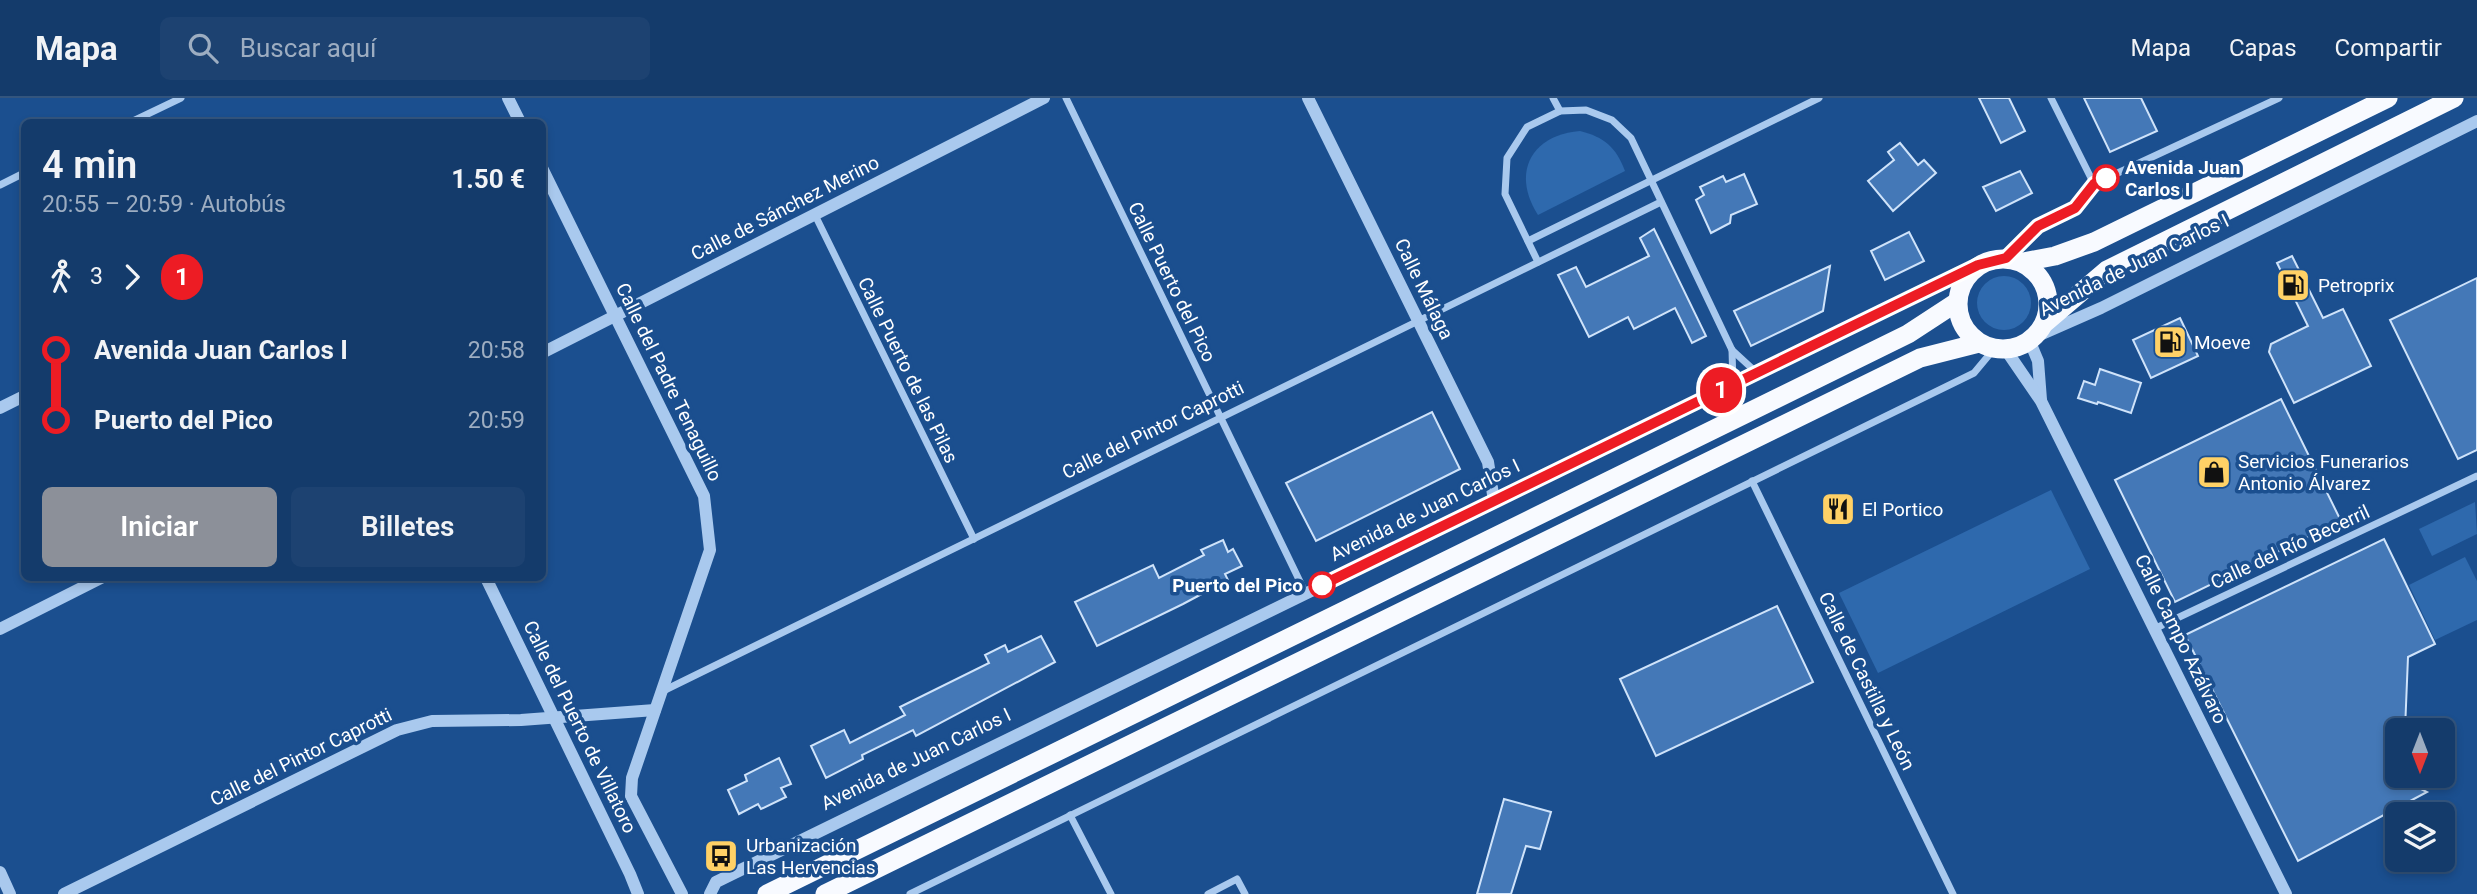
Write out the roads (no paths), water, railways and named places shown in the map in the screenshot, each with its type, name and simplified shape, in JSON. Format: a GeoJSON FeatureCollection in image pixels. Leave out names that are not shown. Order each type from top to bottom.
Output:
{"type":"FeatureCollection","features":[{"type":"Feature","properties":{"kind":"highway","name":"Avenida de Juan Carlos I"},"geometry":{"type":"LineString","coordinates":[[2015,260],[2055,256],[2094,242],[2388,98]]}},
{"type":"Feature","properties":{"kind":"highway","name":"Avenida de Juan Carlos I"},"geometry":{"type":"LineString","coordinates":[[2037,334],[2107,270],[2454,98]]}},
{"type":"Feature","properties":{"kind":"highway"},"geometry":{"type":"LineString","coordinates":[[825,894],[1920,358],[1993,347],[2037,334],[2049,299],[2041,277],[2015,260],[1978,265],[1963,282],[1957,303],[1962,326],[1993,347]]}},
{"type":"Feature","properties":{"kind":"highway"},"geometry":{"type":"LineString","coordinates":[[767,894],[1908,334],[1957,303]]}},
{"type":"Feature","properties":{"kind":"street"},"geometry":{"type":"LineString","coordinates":[[137,119],[181,98]]}},
{"type":"Feature","properties":{"kind":"street"},"geometry":{"type":"LineString","coordinates":[[508,98],[518,119]]}},
{"type":"Feature","properties":{"kind":"street","name":"Calle de Sánchez Merino"},"geometry":{"type":"LineString","coordinates":[[546,351],[1044,98]]}},
{"type":"Feature","properties":{"kind":"street","name":"Calle Puerto del Pico"},"geometry":{"type":"LineString","coordinates":[[1066,98],[1306,594]]}},
{"type":"Feature","properties":{"kind":"street","name":"Calle Málaga"},"geometry":{"type":"LineString","coordinates":[[1308,98],[1488,462],[1494,501]]}},
{"type":"Feature","properties":{"kind":"street"},"geometry":{"type":"LineString","coordinates":[[1553,98],[1559,111]]}},
{"type":"Feature","properties":{"kind":"street"},"geometry":{"type":"LineString","coordinates":[[1528,241],[1804,101],[1819,98]]}},
{"type":"Feature","properties":{"kind":"street"},"geometry":{"type":"LineString","coordinates":[[2051,98],[2094,184]]}},
{"type":"Feature","properties":{"kind":"street"},"geometry":{"type":"LineString","coordinates":[[2015,260],[2038,226],[2075,208],[2094,184],[2279,98]]}},
{"type":"Feature","properties":{"kind":"street"},"geometry":{"type":"LineString","coordinates":[[1538,262],[1505,194],[1507,158],[1527,127],[1559,111],[1586,110],[1612,120],[1631,138],[1732,350],[1757,373]]}},
{"type":"Feature","properties":{"kind":"street","name":"Avenida de Juan Carlos I"},"geometry":{"type":"LineString","coordinates":[[2037,334],[2101,308],[2477,121]]}},
{"type":"Feature","properties":{"kind":"street"},"geometry":{"type":"LineString","coordinates":[[0,185],[21,174]]}},
{"type":"Feature","properties":{"kind":"street","name":"Calle del Padre Tenaguillo"},"geometry":{"type":"LineString","coordinates":[[546,176],[704,496],[710,550],[632,778],[631,796],[682,894]]}},
{"type":"Feature","properties":{"kind":"street","name":"Calle del Pintor Caprotti"},"geometry":{"type":"LineString","coordinates":[[662,691],[1661,202]]}},
{"type":"Feature","properties":{"kind":"street","name":"Calle Puerto de las Pilas"},"geometry":{"type":"LineString","coordinates":[[815,215],[974,539]]}},
{"type":"Feature","properties":{"kind":"street","name":"Avenida de Juan Carlos I"},"geometry":{"type":"LineString","coordinates":[[710,894],[716,882],[1978,265]]}},
{"type":"Feature","properties":{"kind":"street","name":"Calle Campo Azálvaro"},"geometry":{"type":"LineString","coordinates":[[2037,334],[2041,401]]}},
{"type":"Feature","properties":{"kind":"street"},"geometry":{"type":"LineString","coordinates":[[910,894],[1974,373],[1993,347]]}},
{"type":"Feature","properties":{"kind":"street","name":"Calle Campo Azálvaro"},"geometry":{"type":"LineString","coordinates":[[1993,347],[2041,401],[2286,894]]}},
{"type":"Feature","properties":{"kind":"street"},"geometry":{"type":"LineString","coordinates":[[1732,350],[1733,384]]}},
{"type":"Feature","properties":{"kind":"street"},"geometry":{"type":"LineString","coordinates":[[0,408],[21,398]]}},
{"type":"Feature","properties":{"kind":"street","name":"Calle del Río Becerril"},"geometry":{"type":"LineString","coordinates":[[2154,629],[2477,477]]}},
{"type":"Feature","properties":{"kind":"street","name":"Calle de Castilla y León"},"geometry":{"type":"LineString","coordinates":[[1752,481],[1953,894]]}},
{"type":"Feature","properties":{"kind":"street"},"geometry":{"type":"LineString","coordinates":[[0,629],[95,581]]}},
{"type":"Feature","properties":{"kind":"street","name":"Calle del Puerto de Villatoro"},"geometry":{"type":"LineString","coordinates":[[487,581],[638,894]]}},
{"type":"Feature","properties":{"kind":"street","name":"Calle del Pintor Caprotti"},"geometry":{"type":"LineString","coordinates":[[64,894],[397,730],[432,721],[554,719],[655,710]]}},
{"type":"Feature","properties":{"kind":"street"},"geometry":{"type":"LineString","coordinates":[[1070,815],[1111,894]]}},
{"type":"Feature","properties":{"kind":"street"},"geometry":{"type":"LineString","coordinates":[[0,872],[10,894]]}},
{"type":"Feature","properties":{"kind":"street"},"geometry":{"type":"LineString","coordinates":[[1208,894],[1237,879],[1245,894]]}},
{"type":"Feature","properties":{"kind":"place","name":"Avenida Juan Carlos I"},"geometry":{"type":"Point","coordinates":[2106,178]}},
{"type":"Feature","properties":{"kind":"place","name":"Petroprix"},"geometry":{"type":"Point","coordinates":[2293,285]}},
{"type":"Feature","properties":{"kind":"place","name":"Moeve"},"geometry":{"type":"Point","coordinates":[2170,342]}},
{"type":"Feature","properties":{"kind":"place","name":"Servicios Funerarios Antonio Álvarez"},"geometry":{"type":"Point","coordinates":[2214,472]}},
{"type":"Feature","properties":{"kind":"place","name":"El Portico"},"geometry":{"type":"Point","coordinates":[1838,509]}},
{"type":"Feature","properties":{"kind":"place","name":"Puerto del Pico"},"geometry":{"type":"Point","coordinates":[1322,585]}},
{"type":"Feature","properties":{"kind":"place","name":"Urbanización Las Hervencias"},"geometry":{"type":"Point","coordinates":[721,856]}}]}
